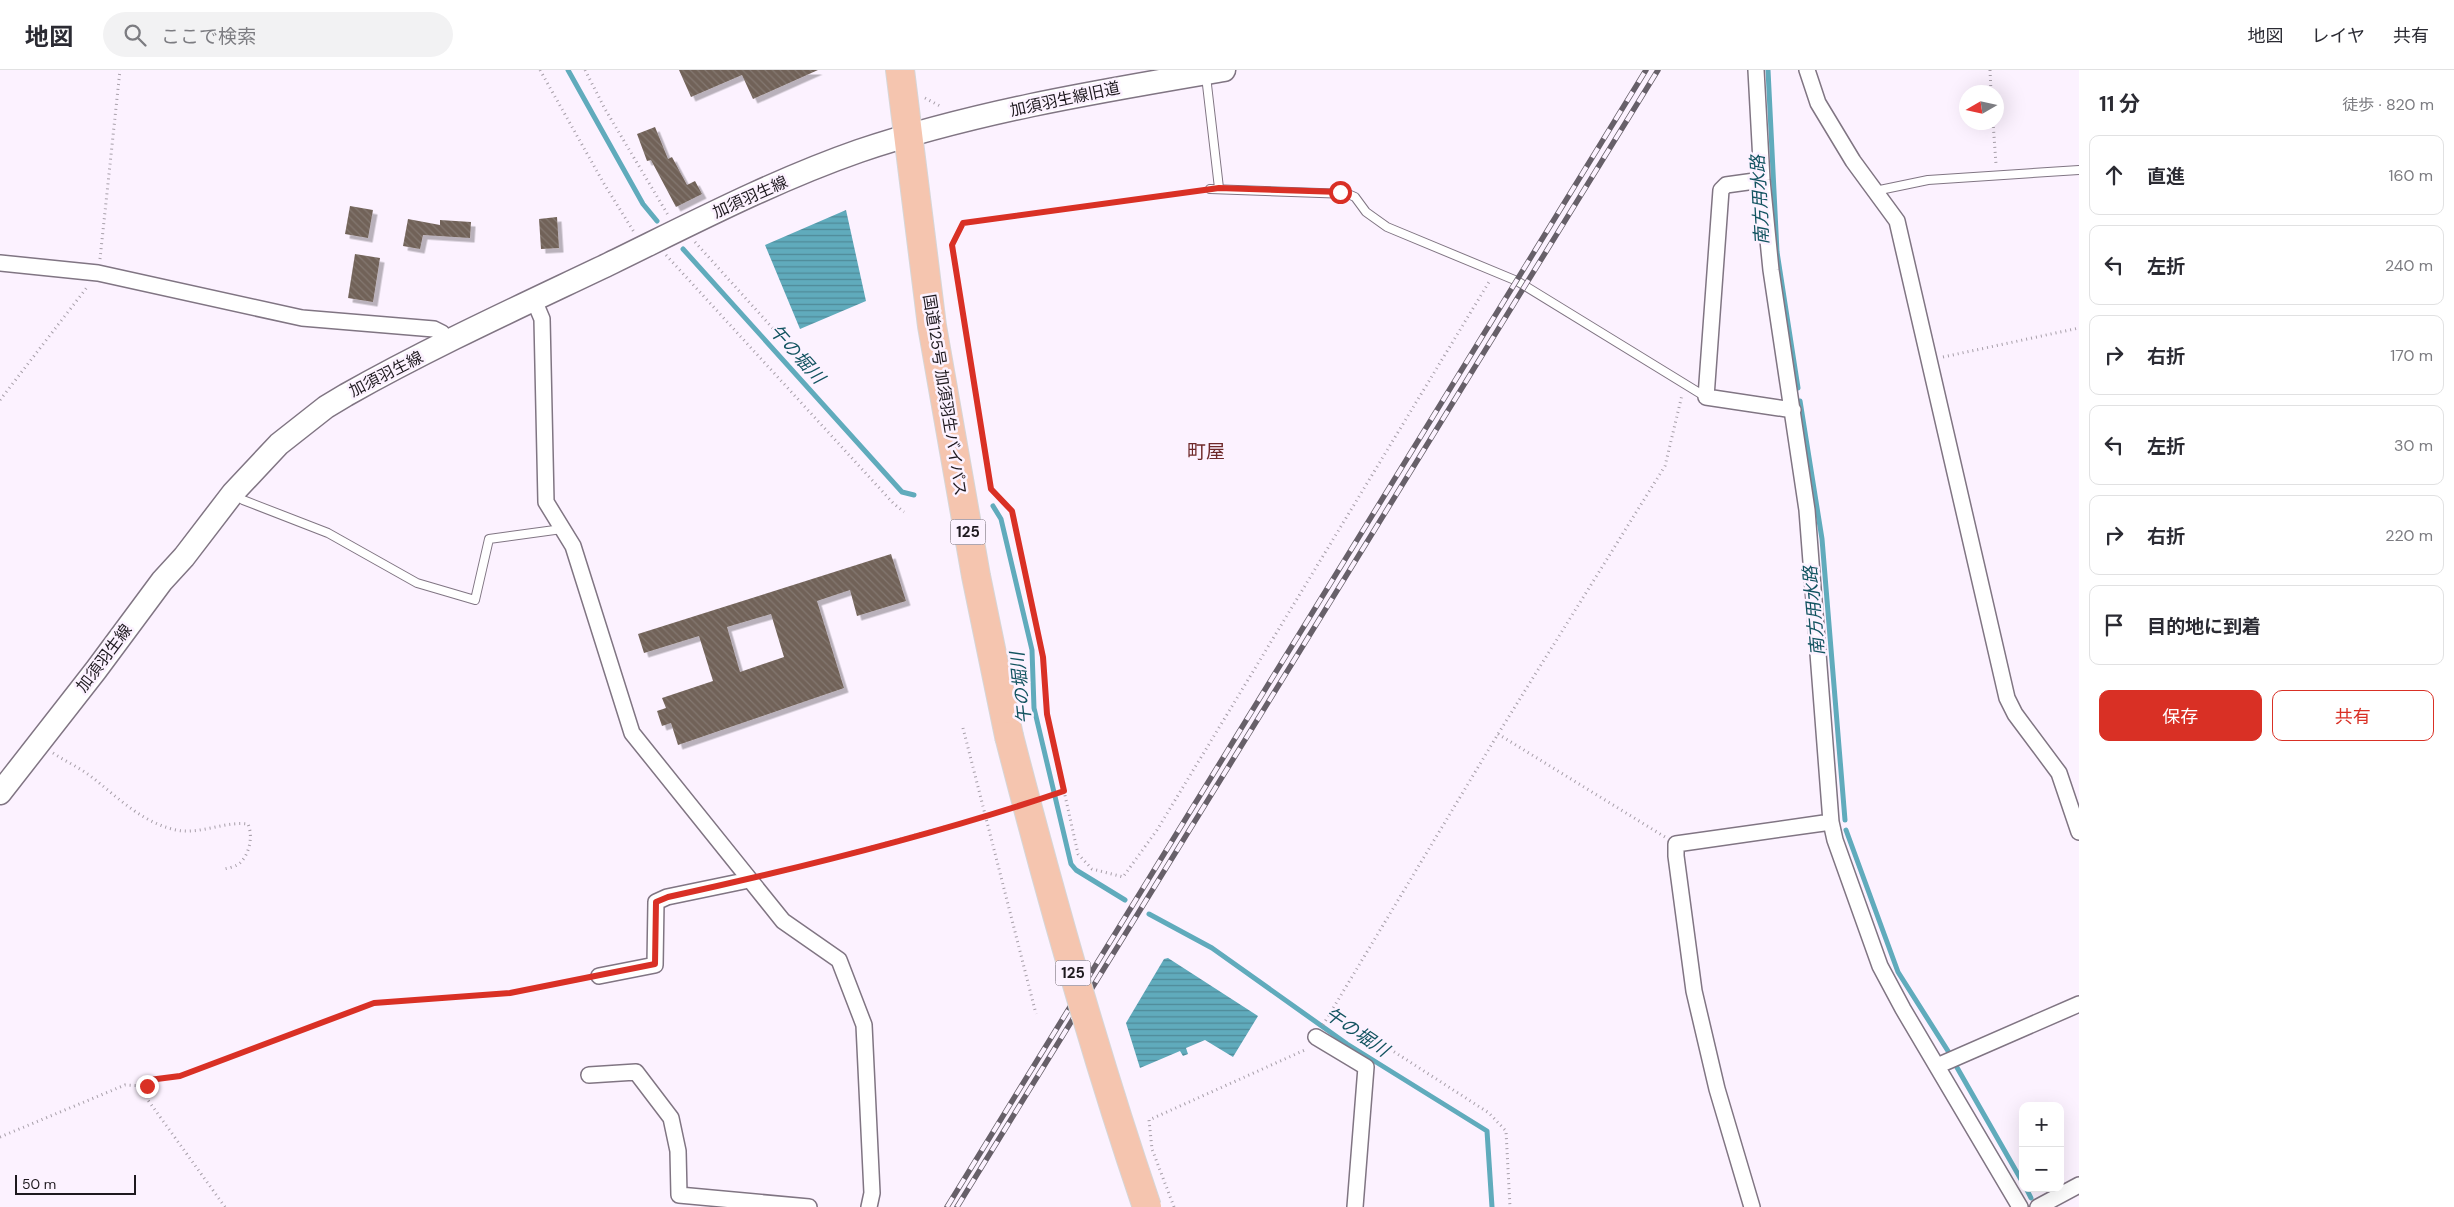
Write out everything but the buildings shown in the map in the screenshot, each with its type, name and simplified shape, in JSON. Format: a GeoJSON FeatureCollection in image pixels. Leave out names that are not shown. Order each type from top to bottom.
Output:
{"type":"FeatureCollection","features":[{"type":"Feature","properties":{"kind":"highway","name":"国道125号 加須羽生バイパス"},"geometry":{"type":"LineString","coordinates":[[900,70],[932,326],[976,576],[1009,736],[1049,888],[1096,1052],[1147,1207]]}},
{"type":"Feature","properties":{"kind":"main road","name":"加須羽生線旧道"},"geometry":{"type":"LineString","coordinates":[[908,136],[979,117],[1093,92],[1215,72]]}},
{"type":"Feature","properties":{"kind":"main road","name":"加須羽生線"},"geometry":{"type":"LineString","coordinates":[[0,793],[162,581],[184,557],[233,493],[280,444],[326,406],[375,378],[649,244],[800,174],[908,136]]}},
{"type":"Feature","properties":{"kind":"street"},"geometry":{"type":"LineString","coordinates":[[1756,70],[1762,180],[1771,270],[1808,510],[1831,822],[1840,860],[1880,966],[1903,1009],[2020,1207]]}},
{"type":"Feature","properties":{"kind":"street"},"geometry":{"type":"LineString","coordinates":[[1807,70],[1818,103],[1853,161],[1897,221],[2007,698],[2015,714],[2059,773],[2079,832]]}},
{"type":"Feature","properties":{"kind":"street"},"geometry":{"type":"LineString","coordinates":[[1762,180],[1726,185],[1720,190],[1706,397],[1792,410]]}},
{"type":"Feature","properties":{"kind":"street"},"geometry":{"type":"LineString","coordinates":[[0,263],[98,273],[302,318],[434,329],[442,333],[448,343]]}},
{"type":"Feature","properties":{"kind":"street"},"geometry":{"type":"LineString","coordinates":[[534,300],[542,319],[546,502],[572,546],[632,733],[783,921],[839,960],[864,1025],[872,1193],[869,1207]]}},
{"type":"Feature","properties":{"kind":"street"},"geometry":{"type":"LineString","coordinates":[[1752,1207],[1717,1089],[1694,992],[1676,844],[1831,822]]}},
{"type":"Feature","properties":{"kind":"street"},"geometry":{"type":"LineString","coordinates":[[598,976],[655,964],[656,902],[668,897],[749,880]]}},
{"type":"Feature","properties":{"kind":"street"},"geometry":{"type":"LineString","coordinates":[[1938,1066],[2079,1004]]}},
{"type":"Feature","properties":{"kind":"street"},"geometry":{"type":"LineString","coordinates":[[1316,1037],[1366,1067],[1355,1207]]}},
{"type":"Feature","properties":{"kind":"street"},"geometry":{"type":"LineString","coordinates":[[589,1075],[636,1072],[670,1118],[678,1151],[679,1195],[809,1207]]}},
{"type":"Feature","properties":{"kind":"street"},"geometry":{"type":"LineString","coordinates":[[2038,1207],[2079,1185]]}},
{"type":"Feature","properties":{"kind":"lane"},"geometry":{"type":"LineString","coordinates":[[1215,72],[1219,188]]}},
{"type":"Feature","properties":{"kind":"lane"},"geometry":{"type":"LineString","coordinates":[[1875,192],[1928,180],[2079,170]]}},
{"type":"Feature","properties":{"kind":"lane"},"geometry":{"type":"LineString","coordinates":[[1210,189],[1348,194],[1355,197],[1366,212],[1387,227],[1495,271],[1536,292],[1706,397]]}},
{"type":"Feature","properties":{"kind":"lane"},"geometry":{"type":"LineString","coordinates":[[233,493],[243,500],[328,533],[417,583],[475,600],[489,539],[562,529]]}},
{"type":"Feature","properties":{"kind":"path"},"geometry":{"type":"LineString","coordinates":[[0,400],[98,273],[120,70]]}},
{"type":"Feature","properties":{"kind":"path"},"geometry":{"type":"LineString","coordinates":[[540,70],[603,182],[649,244],[669,259],[898,508],[904,512]]}},
{"type":"Feature","properties":{"kind":"path"},"geometry":{"type":"LineString","coordinates":[[1990,70],[1991,85]]}},
{"type":"Feature","properties":{"kind":"path"},"geometry":{"type":"LineString","coordinates":[[924,93],[926,98],[940,106]]}},
{"type":"Feature","properties":{"kind":"path"},"geometry":{"type":"LineString","coordinates":[[1994,130],[1997,175]]}},
{"type":"Feature","properties":{"kind":"path"},"geometry":{"type":"LineString","coordinates":[[1210,189],[963,223],[952,245],[991,489],[1012,511],[1043,657],[1047,714],[1078,854],[1092,869],[1123,876],[1157,830],[1445,358],[1495,271]]}},
{"type":"Feature","properties":{"kind":"path"},"geometry":{"type":"LineString","coordinates":[[1928,360],[2079,328]]}},
{"type":"Feature","properties":{"kind":"path"},"geometry":{"type":"LineString","coordinates":[[1174,1207],[1152,1148],[1149,1120],[1306,1050],[1316,1037],[1498,734],[1665,466],[1684,385]]}},
{"type":"Feature","properties":{"kind":"path"},"geometry":{"type":"LineString","coordinates":[[963,728],[1036,1014]]}},
{"type":"Feature","properties":{"kind":"path"},"geometry":{"type":"LineString","coordinates":[[1498,734],[1676,844]]}},
{"type":"Feature","properties":{"kind":"path"},"geometry":{"type":"LineString","coordinates":[[38,745],[88,774],[132,811],[152,823],[178,831],[198,830],[236,822],[248,824],[252,833],[248,849],[240,864],[224,869]]}},
{"type":"Feature","properties":{"kind":"path"},"geometry":{"type":"LineString","coordinates":[[1038,800],[1064,791]]}},
{"type":"Feature","properties":{"kind":"path"},"geometry":{"type":"LineString","coordinates":[[749,880],[985,818],[1011,809]]}},
{"type":"Feature","properties":{"kind":"path"},"geometry":{"type":"LineString","coordinates":[[225,1207],[145,1096],[149,1080],[180,1076],[374,1003],[510,993],[598,976]]}},
{"type":"Feature","properties":{"kind":"path"},"geometry":{"type":"LineString","coordinates":[[1331,1011],[1490,1113],[1506,1131],[1510,1207]]}},
{"type":"Feature","properties":{"kind":"path"},"geometry":{"type":"LineString","coordinates":[[0,1137],[125,1085],[147,1086]]}},
{"type":"Feature","properties":{"kind":"water"},"geometry":{"type":"Polygon","coordinates":[[[846,210],[866,301],[800,329],[765,245],[846,210]]]}},
{"type":"Feature","properties":{"kind":"water"},"geometry":{"type":"Polygon","coordinates":[[[1168,958],[1258,1016],[1233,1057],[1205,1040],[1186,1048],[1188,1054],[1183,1056],[1180,1051],[1140,1068],[1126,1023],[1164,959],[1168,958]]]}},
{"type":"Feature","properties":{"kind":"waterway","name":"午の堀川"},"geometry":{"type":"LineString","coordinates":[[568,70],[643,204],[657,221]]}},
{"type":"Feature","properties":{"kind":"waterway","name":"南方用水路"},"geometry":{"type":"LineString","coordinates":[[1768,70],[1777,252],[1798,388]]}},
{"type":"Feature","properties":{"kind":"waterway","name":"午の堀川"},"geometry":{"type":"LineString","coordinates":[[683,249],[902,492],[914,495]]}},
{"type":"Feature","properties":{"kind":"waterway","name":"南方用水路"},"geometry":{"type":"LineString","coordinates":[[1800,401],[1822,539],[1845,820]]}},
{"type":"Feature","properties":{"kind":"waterway","name":"午の堀川"},"geometry":{"type":"LineString","coordinates":[[993,506],[1001,519],[1032,650],[1034,708],[1071,864],[1076,870],[1125,900]]}},
{"type":"Feature","properties":{"kind":"waterway","name":"南方用水路"},"geometry":{"type":"LineString","coordinates":[[1846,830],[1898,972],[1948,1051]]}},
{"type":"Feature","properties":{"kind":"waterway","name":"午の堀川"},"geometry":{"type":"LineString","coordinates":[[1149,914],[1212,948],[1347,1044],[1487,1131],[1492,1207]]}},
{"type":"Feature","properties":{"kind":"waterway","name":"南方用水路"},"geometry":{"type":"LineString","coordinates":[[1955,1064],[2019,1176]]}},
{"type":"Feature","properties":{"kind":"waterway","name":"南方用水路"},"geometry":{"type":"LineString","coordinates":[[2028,1192],[2031,1198]]}},
{"type":"Feature","properties":{"kind":"railway"},"geometry":{"type":"LineString","coordinates":[[947,1207],[1646,70]]}},
{"type":"Feature","properties":{"kind":"railway"},"geometry":{"type":"LineString","coordinates":[[957,1207],[1658,70]]}},
{"type":"Feature","properties":{"kind":"district","name":"町屋"},"geometry":{"type":"Point","coordinates":[1206,451]}},
{"type":"Feature","properties":{"kind":"route"},"geometry":{"type":"LineString","coordinates":[[147,1086],[149,1080],[180,1076],[374,1003],[510,993],[655,964],[656,902],[668,897],[749,880],[985,818],[1064,791],[1047,714],[1043,657],[1012,511],[991,489],[952,245],[963,223],[1210,189],[1340,192]]}}]}
